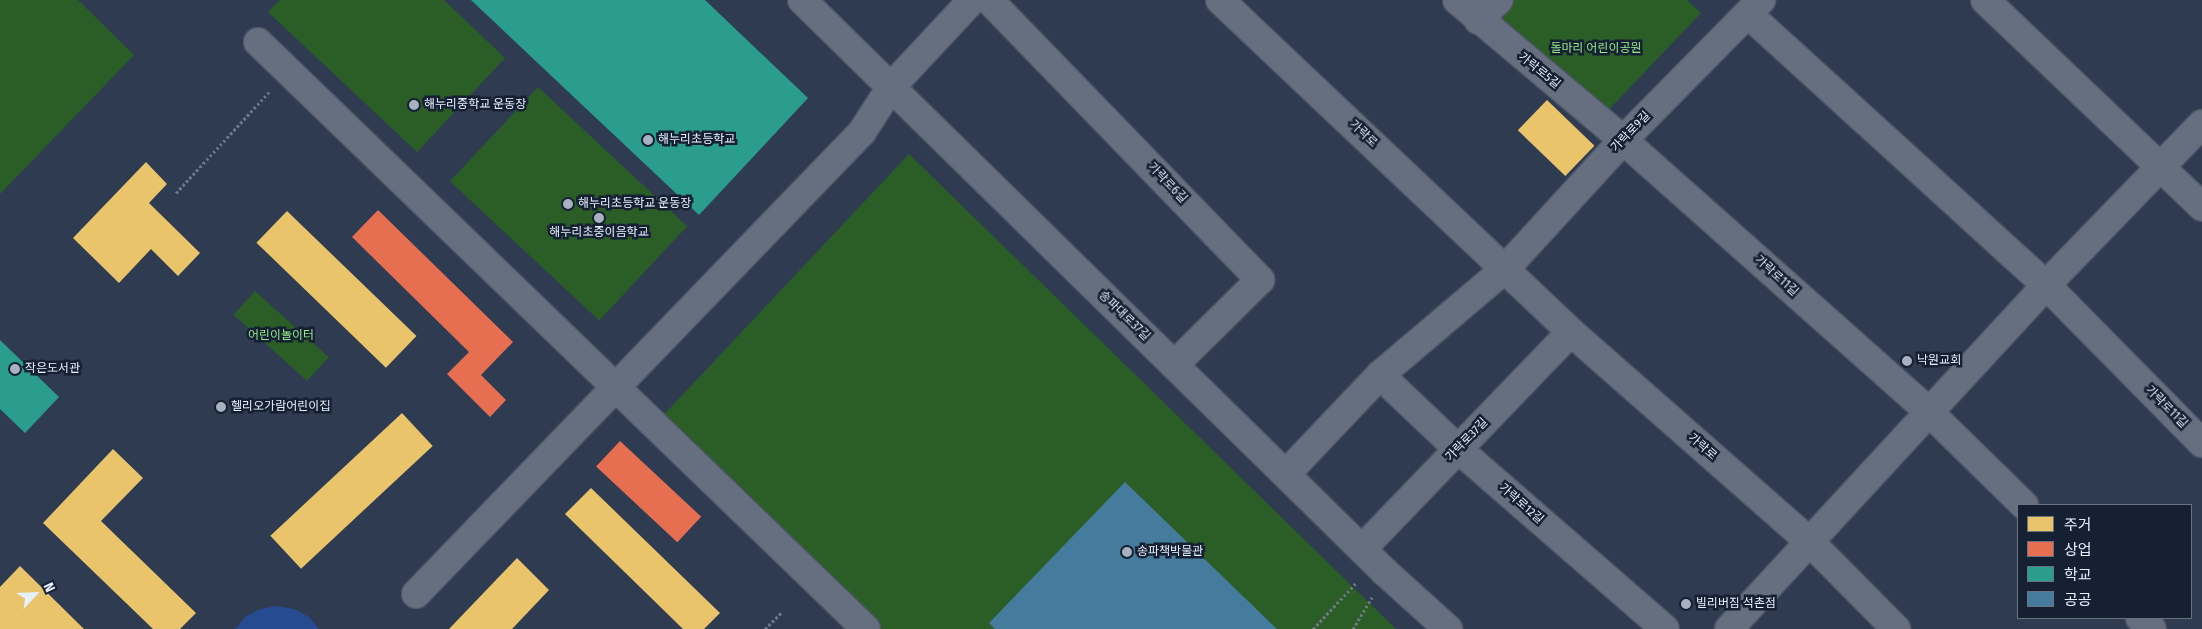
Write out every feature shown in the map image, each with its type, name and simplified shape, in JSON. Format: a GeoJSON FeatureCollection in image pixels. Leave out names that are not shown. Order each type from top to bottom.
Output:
{"type":"FeatureCollection","features":[{"type":"Feature","properties":{"kind":"street","name":"송파대로37길"},"geometry":{"type":"LineString","coordinates":[[802,0],[1362,549],[1372,576],[1448,629]]}},
{"type":"Feature","properties":{"kind":"street"},"geometry":{"type":"LineString","coordinates":[[416,594],[862,132],[890,86],[972,0]]}},
{"type":"Feature","properties":{"kind":"street","name":"가락로6길"},"geometry":{"type":"LineString","coordinates":[[989,0],[1260,280],[1174,365]]}},
{"type":"Feature","properties":{"kind":"street","name":"가락로"},"geometry":{"type":"LineString","coordinates":[[1220,0],[1571,332],[1811,543],[1896,629]]}},
{"type":"Feature","properties":{"kind":"street","name":"가락로5길"},"geometry":{"type":"LineString","coordinates":[[1457,0],[1478,20],[1623,140]]}},
{"type":"Feature","properties":{"kind":"street"},"geometry":{"type":"LineString","coordinates":[[1478,20],[1499,0]]}},
{"type":"Feature","properties":{"kind":"street"},"geometry":{"type":"LineString","coordinates":[[1985,0],[2202,208]]}},
{"type":"Feature","properties":{"kind":"street","name":"가락로9길"},"geometry":{"type":"LineString","coordinates":[[1505,269],[1623,140],[1754,7]]}},
{"type":"Feature","properties":{"kind":"street","name":"가락로11길"},"geometry":{"type":"LineString","coordinates":[[1754,7],[2046,285],[2202,443]]}},
{"type":"Feature","properties":{"kind":"street"},"geometry":{"type":"LineString","coordinates":[[258,42],[617,386],[866,629]]}},
{"type":"Feature","properties":{"kind":"street"},"geometry":{"type":"LineString","coordinates":[[1729,629],[1811,543],[2046,285],[2202,124]]}},
{"type":"Feature","properties":{"kind":"street","name":"가락로11길"},"geometry":{"type":"LineString","coordinates":[[1623,140],[1929,412],[2023,504]]}},
{"type":"Feature","properties":{"kind":"street"},"geometry":{"type":"LineString","coordinates":[[1286,474],[1380,375],[1505,269]]}},
{"type":"Feature","properties":{"kind":"street","name":"가락로37길"},"geometry":{"type":"LineString","coordinates":[[1362,549],[1571,332]]}},
{"type":"Feature","properties":{"kind":"street","name":"가락로12길"},"geometry":{"type":"LineString","coordinates":[[1380,375],[1458,449],[1665,629]]}},
{"type":"Feature","properties":{"kind":"street"},"geometry":{"type":"LineString","coordinates":[[2141,619],[2152,629]]}},
{"type":"Feature","properties":{"kind":"path"},"geometry":{"type":"LineString","coordinates":[[176,194],[271,90]]}},
{"type":"Feature","properties":{"kind":"path"},"geometry":{"type":"LineString","coordinates":[[1313,629],[1372,576]]}},
{"type":"Feature","properties":{"kind":"path"},"geometry":{"type":"LineString","coordinates":[[1354,629],[1372,576]]}},
{"type":"Feature","properties":{"kind":"path"},"geometry":{"type":"LineString","coordinates":[[766,629],[782,612]]}},
{"type":"Feature","properties":{"kind":"green space"},"geometry":{"type":"Polygon","coordinates":[[[0,0],[78,0],[134,55],[0,194],[0,0]]]}},
{"type":"Feature","properties":{"kind":"green space","name":"해누리중학교 운동장"},"geometry":{"type":"Polygon","coordinates":[[[280,0],[444,0],[505,58],[417,152],[268,12],[280,0]]]}},
{"type":"Feature","properties":{"kind":"green space","name":"돌마리 어린이공원"},"geometry":{"type":"Polygon","coordinates":[[[1508,0],[1687,0],[1701,13],[1599,120],[1490,17],[1508,0]]]}},
{"type":"Feature","properties":{"kind":"green space","name":"해누리초등학교 운동장"},"geometry":{"type":"Polygon","coordinates":[[[538,87],[687,226],[599,320],[450,181],[538,87]]]}},
{"type":"Feature","properties":{"kind":"green space"},"geometry":{"type":"Polygon","coordinates":[[[909,154],[1396,629],[850,629],[656,423],[909,154]]]}},
{"type":"Feature","properties":{"kind":"green space","name":"어린이놀이터"},"geometry":{"type":"Polygon","coordinates":[[[255,291],[329,357],[307,381],[234,315],[255,291]]]}},
{"type":"Feature","properties":{"kind":"water"},"geometry":{"type":"Polygon","coordinates":[[[277,606],[294,609],[309,617],[319,629],[235,629],[245,617],[260,609],[277,606]]]}},
{"type":"Feature","properties":{"kind":"building: 주거"},"geometry":{"type":"Polygon","coordinates":[[[1547,100],[1594,146],[1565,176],[1518,130],[1547,100]]]}},
{"type":"Feature","properties":{"kind":"building: 주거"},"geometry":{"type":"Polygon","coordinates":[[[146,162],[167,184],[149,203],[200,253],[178,276],[151,249],[119,283],[73,238],[146,162]]]}},
{"type":"Feature","properties":{"kind":"building: 주거"},"geometry":{"type":"Polygon","coordinates":[[[287,211],[416,336],[386,368],[256,243],[287,211]]]}},
{"type":"Feature","properties":{"kind":"building: 주거"},"geometry":{"type":"Polygon","coordinates":[[[402,413],[433,446],[301,569],[270,536],[402,413]]]}},
{"type":"Feature","properties":{"kind":"building: 주거"},"geometry":{"type":"Polygon","coordinates":[[[113,449],[143,478],[101,521],[196,613],[180,629],[153,629],[43,523],[113,449]]]}},
{"type":"Feature","properties":{"kind":"building: 주거"},"geometry":{"type":"Polygon","coordinates":[[[591,488],[720,613],[704,629],[683,629],[565,514],[591,488]]]}},
{"type":"Feature","properties":{"kind":"building: 주거"},"geometry":{"type":"Polygon","coordinates":[[[517,558],[549,590],[512,629],[449,629],[517,558]]]}},
{"type":"Feature","properties":{"kind":"building: 주거"},"geometry":{"type":"Polygon","coordinates":[[[20,566],[84,629],[0,629],[0,587],[20,566]]]}},
{"type":"Feature","properties":{"kind":"building: 상업"},"geometry":{"type":"Polygon","coordinates":[[[378,210],[513,342],[481,375],[506,400],[490,417],[447,374],[469,352],[352,237],[378,210]]]}},
{"type":"Feature","properties":{"kind":"building: 상업"},"geometry":{"type":"Polygon","coordinates":[[[620,441],[701,517],[677,542],[596,467],[620,441]]]}},
{"type":"Feature","properties":{"kind":"building: 학교"},"geometry":{"type":"Polygon","coordinates":[[[471,0],[705,0],[808,98],[699,215],[471,0]]]}},
{"type":"Feature","properties":{"kind":"building: 학교","name":"작은도서관"},"geometry":{"type":"Polygon","coordinates":[[[0,340],[59,397],[25,433],[0,409],[0,340]]]}},
{"type":"Feature","properties":{"kind":"building: 공공","name":"송파책박물관"},"geometry":{"type":"Polygon","coordinates":[[[1125,482],[1277,629],[995,629],[989,623],[1125,482]]]}},
{"type":"Feature","properties":{"kind":"place","name":"해누리중학교 운동장"},"geometry":{"type":"Point","coordinates":[414,105]}},
{"type":"Feature","properties":{"kind":"place","name":"해누리초등학교"},"geometry":{"type":"Point","coordinates":[648,140]}},
{"type":"Feature","properties":{"kind":"place","name":"해누리초등학교 운동장"},"geometry":{"type":"Point","coordinates":[568,204]}},
{"type":"Feature","properties":{"kind":"place","name":"해누리초중이음학교"},"geometry":{"type":"Point","coordinates":[599,218]}},
{"type":"Feature","properties":{"kind":"place","name":"낙원교회"},"geometry":{"type":"Point","coordinates":[1907,361]}},
{"type":"Feature","properties":{"kind":"place","name":"작은도서관"},"geometry":{"type":"Point","coordinates":[15,369]}},
{"type":"Feature","properties":{"kind":"place","name":"헬리오가람어린이집"},"geometry":{"type":"Point","coordinates":[221,407]}},
{"type":"Feature","properties":{"kind":"place","name":"송파책박물관"},"geometry":{"type":"Point","coordinates":[1127,552]}},
{"type":"Feature","properties":{"kind":"place","name":"빌리버짐 석촌점"},"geometry":{"type":"Point","coordinates":[1686,604]}}]}
